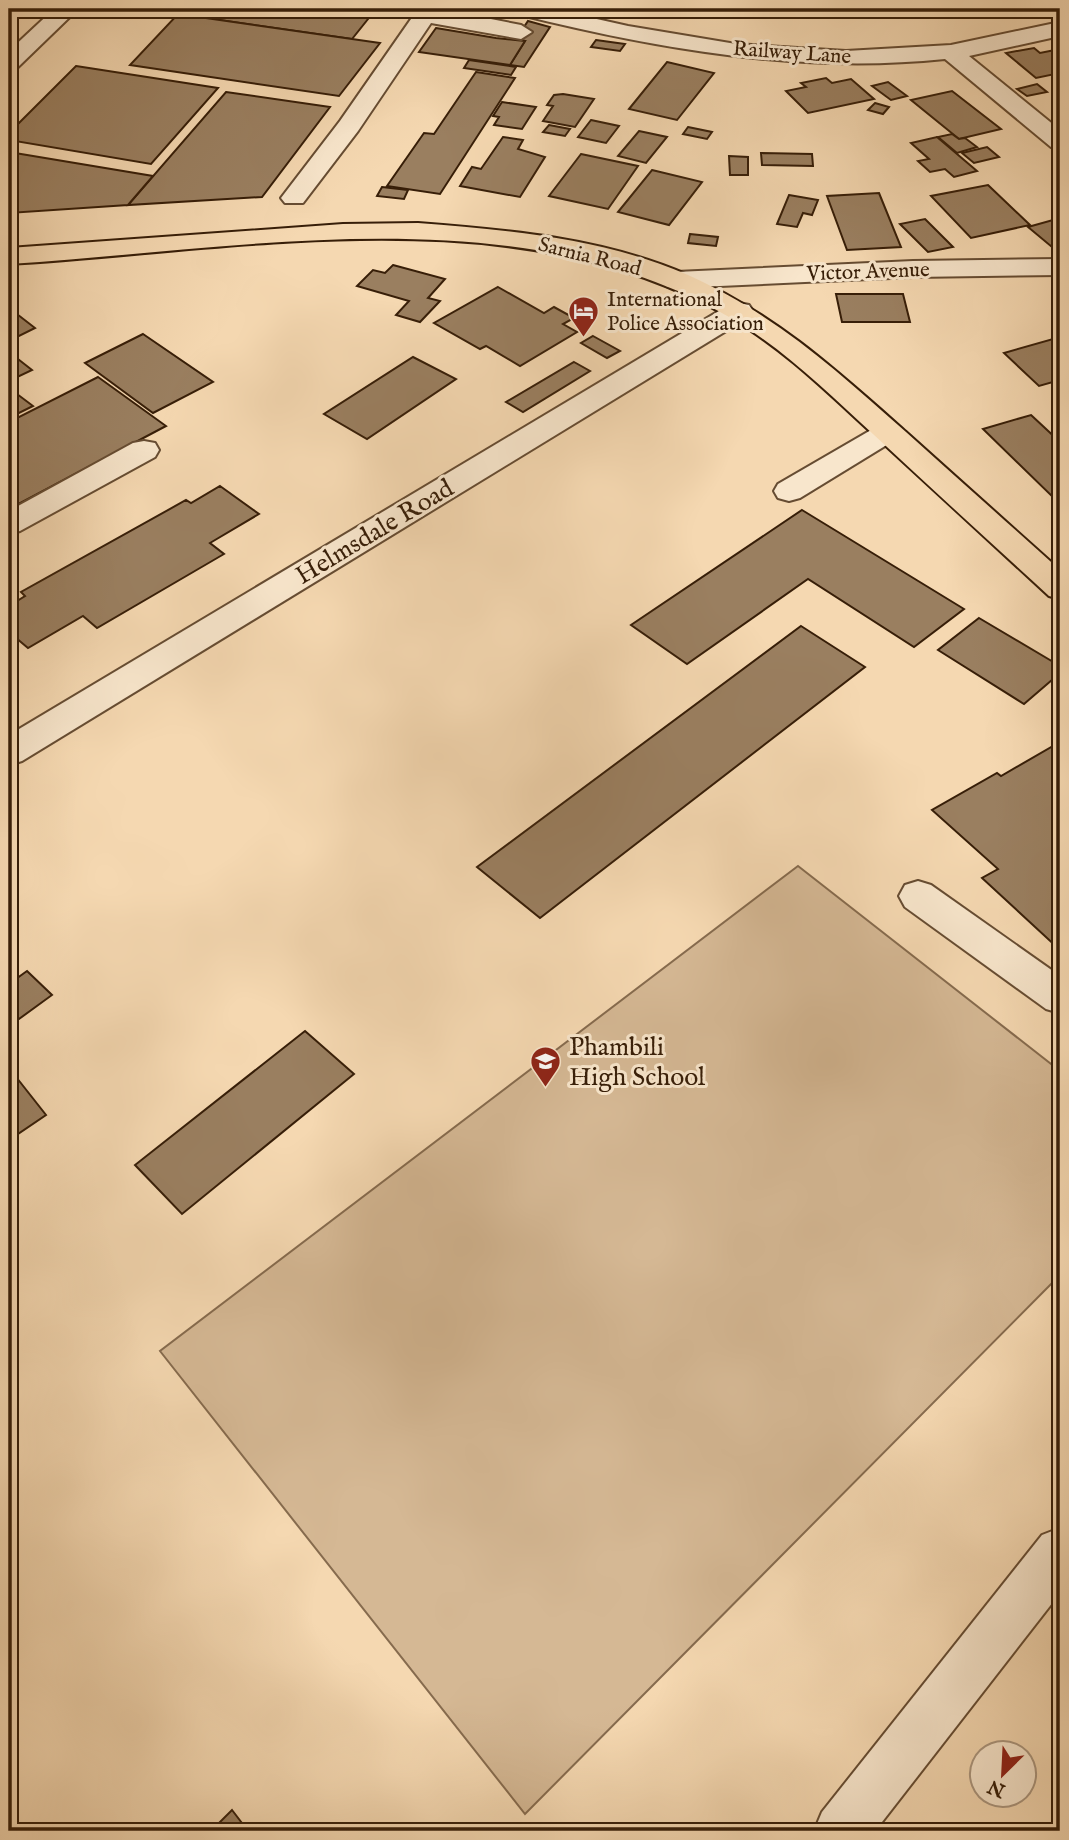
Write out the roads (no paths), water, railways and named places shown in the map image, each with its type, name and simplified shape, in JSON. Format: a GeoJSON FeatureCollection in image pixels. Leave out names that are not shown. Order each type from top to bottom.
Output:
{"type":"FeatureCollection","features":[{"type":"Feature","properties":{"kind":"main road","name":"Sarnia Road"},"geometry":{"type":"LineString","coordinates":[[9,256],[343,232],[418,231],[501,237],[565,247],[677,280],[739,310],[803,355],[1060,588]]}},
{"type":"Feature","properties":{"kind":"street"},"geometry":{"type":"LineString","coordinates":[[9,63],[67,9]]}},
{"type":"Feature","properties":{"kind":"street","name":"Railway Lane"},"geometry":{"type":"LineString","coordinates":[[525,9],[571,14],[657,38],[764,52],[853,57],[950,52],[1060,29]]}},
{"type":"Feature","properties":{"kind":"street"},"geometry":{"type":"LineString","coordinates":[[294,198],[349,126],[427,12],[521,32]]}},
{"type":"Feature","properties":{"kind":"street"},"geometry":{"type":"LineString","coordinates":[[21,24],[45,29]]}},
{"type":"Feature","properties":{"kind":"street"},"geometry":{"type":"LineString","coordinates":[[950,52],[1060,142]]}},
{"type":"Feature","properties":{"kind":"street","name":"Victor Avenue"},"geometry":{"type":"LineString","coordinates":[[677,280],[914,269],[1060,267]]}},
{"type":"Feature","properties":{"kind":"street","name":"Helmsdale Road"},"geometry":{"type":"LineString","coordinates":[[11,748],[739,310]]}},
{"type":"Feature","properties":{"kind":"street"},"geometry":{"type":"LineString","coordinates":[[789,491],[888,432]]}},
{"type":"Feature","properties":{"kind":"street"},"geometry":{"type":"LineString","coordinates":[[9,524],[144,450]]}},
{"type":"Feature","properties":{"kind":"street"},"geometry":{"type":"LineString","coordinates":[[918,897],[1060,997]]}},
{"type":"Feature","properties":{"kind":"street"},"geometry":{"type":"LineString","coordinates":[[841,1831],[1060,1553]]}},
{"type":"Feature","properties":{"kind":"place","name":"International Police Association"},"geometry":{"type":"Point","coordinates":[584,338]}},
{"type":"Feature","properties":{"kind":"place","name":"Phambili High School"},"geometry":{"type":"Point","coordinates":[546,1088]}}]}
